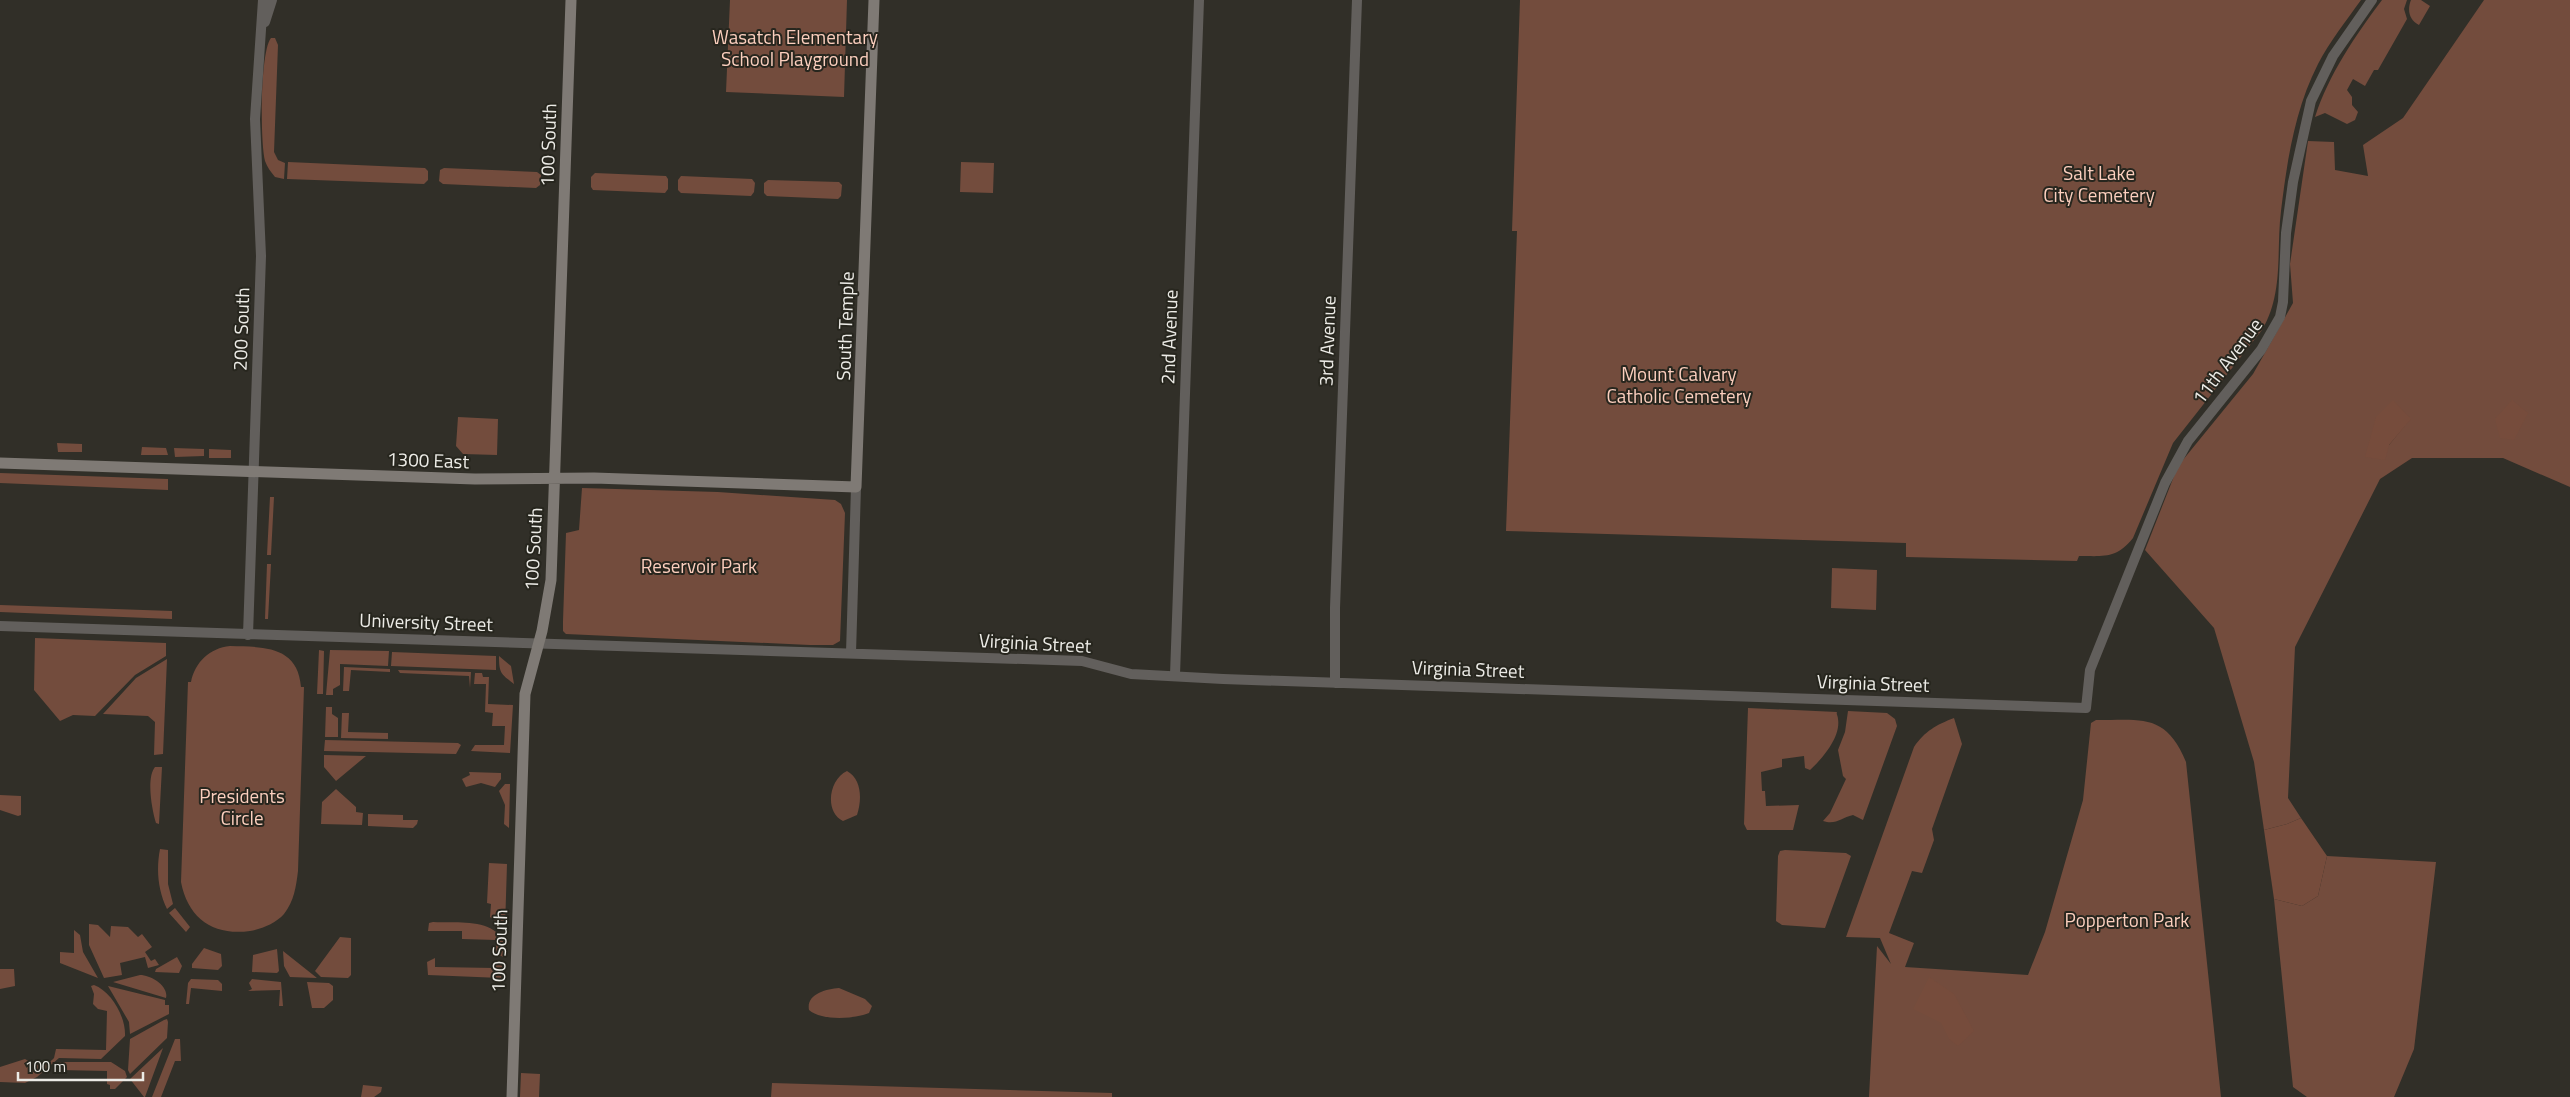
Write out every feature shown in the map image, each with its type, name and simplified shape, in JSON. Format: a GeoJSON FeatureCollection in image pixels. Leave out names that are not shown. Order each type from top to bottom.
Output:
{"type":"FeatureCollection","features":[{"type":"Feature","properties":{"kind":"main road","name":"100 South"},"geometry":{"type":"LineString","coordinates":[[512,1097],[525,694],[551,580],[571,0]]}},
{"type":"Feature","properties":{"kind":"main road","name":"South Temple"},"geometry":{"type":"LineString","coordinates":[[856,487],[874,0]]}},
{"type":"Feature","properties":{"kind":"main road","name":"1300 East"},"geometry":{"type":"LineString","coordinates":[[0,463],[475,479],[555,478],[856,487]]}},
{"type":"Feature","properties":{"kind":"street","name":"200 South"},"geometry":{"type":"LineString","coordinates":[[248,635],[261,256],[255,119],[257,70],[263,25],[263,0]]}},
{"type":"Feature","properties":{"kind":"street","name":"200 South"},"geometry":{"type":"LineString","coordinates":[[263,25],[271,10],[272,0]]}},
{"type":"Feature","properties":{"kind":"street","name":"2nd Avenue"},"geometry":{"type":"LineString","coordinates":[[1175,675],[1199,0]]}},
{"type":"Feature","properties":{"kind":"street","name":"3rd Avenue"},"geometry":{"type":"LineString","coordinates":[[1335,682],[1333,672],[1335,590],[1356,0]]}},
{"type":"Feature","properties":{"kind":"street","name":"11th Avenue"},"geometry":{"type":"LineString","coordinates":[[2086,708],[2090,670],[2165,483],[2188,441],[2261,350],[2280,318],[2283,302],[2286,233],[2293,182],[2311,101],[2333,56],[2372,0]]}},
{"type":"Feature","properties":{"kind":"street","name":"South Temple"},"geometry":{"type":"LineString","coordinates":[[851,653],[856,487]]}},
{"type":"Feature","properties":{"kind":"street","name":"University Street"},"geometry":{"type":"LineString","coordinates":[[0,626],[851,653]]}},
{"type":"Feature","properties":{"kind":"street","name":"Virginia Street"},"geometry":{"type":"LineString","coordinates":[[851,653],[1082,661],[1095,662],[1127,673],[2086,708]]}},
{"type":"Feature","properties":{"kind":"green space","name":"Wasatch Elementary School Playground"},"geometry":{"type":"Polygon","coordinates":[[[730,0],[847,0],[844,97],[726,92],[730,0]]]}},
{"type":"Feature","properties":{"kind":"green space","name":"Salt Lake City Cemetery"},"geometry":{"type":"Polygon","coordinates":[[[1520,0],[2361,0],[2318,64],[2303,99],[2289,154],[2283,192],[2278,272],[2274,302],[2262,330],[2173,443],[2133,538],[2121,550],[2115,553],[2103,556],[2079,556],[2077,561],[1906,557],[1906,543],[1506,531],[1517,231],[1512,231],[1520,0]]]}},
{"type":"Feature","properties":{"kind":"green space"},"geometry":{"type":"Polygon","coordinates":[[[2382,0],[2407,0],[2404,9],[2407,19],[2378,70],[2374,70],[2365,86],[2353,79],[2347,90],[2352,97],[2352,105],[2358,112],[2355,120],[2347,124],[2325,113],[2315,117],[2335,71],[2362,27],[2382,0]]]}},
{"type":"Feature","properties":{"kind":"green space"},"geometry":{"type":"Polygon","coordinates":[[[2411,0],[2421,0],[2430,6],[2419,25],[2410,14],[2411,0]]]}},
{"type":"Feature","properties":{"kind":"green space"},"geometry":{"type":"Polygon","coordinates":[[[2484,0],[2570,0],[2570,487],[2503,458],[2412,458],[2380,479],[2295,647],[2288,798],[2301,818],[2264,830],[2254,762],[2214,628],[2145,550],[2178,466],[2253,374],[2293,303],[2290,264],[2308,141],[2334,142],[2335,170],[2368,176],[2363,145],[2403,118],[2484,0]],[[2393,401],[2389,445],[2410,419],[2393,401]]]}},
{"type":"Feature","properties":{"kind":"green space"},"geometry":{"type":"Polygon","coordinates":[[[271,38],[275,38],[278,45],[274,152],[278,160],[285,163],[284,179],[275,177],[265,161],[263,151],[263,78],[267,46],[271,38]]]}},
{"type":"Feature","properties":{"kind":"green space"},"geometry":{"type":"Polygon","coordinates":[[[288,162],[425,168],[428,171],[428,180],[424,184],[287,179],[288,162]]]}},
{"type":"Feature","properties":{"kind":"green space"},"geometry":{"type":"Polygon","coordinates":[[[961,162],[994,163],[993,193],[960,192],[961,162]]]}},
{"type":"Feature","properties":{"kind":"green space"},"geometry":{"type":"Polygon","coordinates":[[[444,168],[537,172],[541,175],[540,185],[536,188],[443,184],[439,181],[440,170],[444,168]]]}},
{"type":"Feature","properties":{"kind":"green space"},"geometry":{"type":"Polygon","coordinates":[[[595,173],[666,176],[668,179],[668,189],[665,193],[593,190],[591,187],[591,177],[595,173]]]}},
{"type":"Feature","properties":{"kind":"green space"},"geometry":{"type":"Polygon","coordinates":[[[681,176],[752,179],[755,183],[754,192],[751,196],[681,193],[678,190],[678,180],[681,176]]]}},
{"type":"Feature","properties":{"kind":"green space"},"geometry":{"type":"Polygon","coordinates":[[[768,180],[839,182],[842,185],[841,196],[838,199],[767,196],[764,193],[764,183],[768,180]]]}},
{"type":"Feature","properties":{"kind":"green space"},"geometry":{"type":"Polygon","coordinates":[[[458,417],[498,419],[497,455],[463,454],[456,446],[458,417]]]}},
{"type":"Feature","properties":{"kind":"green space"},"geometry":{"type":"Polygon","coordinates":[[[57,443],[82,444],[82,452],[58,452],[57,443]]]}},
{"type":"Feature","properties":{"kind":"green space"},"geometry":{"type":"Polygon","coordinates":[[[142,447],[166,448],[168,455],[141,455],[142,447]]]}},
{"type":"Feature","properties":{"kind":"green space"},"geometry":{"type":"Polygon","coordinates":[[[174,448],[204,449],[204,456],[175,457],[174,448]]]}},
{"type":"Feature","properties":{"kind":"green space"},"geometry":{"type":"Polygon","coordinates":[[[209,449],[231,450],[231,458],[209,458],[209,449]]]}},
{"type":"Feature","properties":{"kind":"green space"},"geometry":{"type":"Polygon","coordinates":[[[0,473],[168,479],[168,490],[0,483],[0,473]]]}},
{"type":"Feature","properties":{"kind":"green space","name":"Reservoir Park"},"geometry":{"type":"Polygon","coordinates":[[[582,488],[718,492],[835,500],[841,504],[845,513],[840,641],[833,645],[810,645],[566,634],[563,631],[563,621],[566,533],[579,530],[582,488]]]}},
{"type":"Feature","properties":{"kind":"green space"},"geometry":{"type":"Polygon","coordinates":[[[270,497],[274,497],[271,555],[267,555],[270,497]]]}},
{"type":"Feature","properties":{"kind":"green space"},"geometry":{"type":"Polygon","coordinates":[[[267,564],[271,564],[268,619],[265,619],[267,564]]]}},
{"type":"Feature","properties":{"kind":"green space"},"geometry":{"type":"Polygon","coordinates":[[[1832,568],[1877,570],[1876,610],[1831,608],[1832,568]]]}},
{"type":"Feature","properties":{"kind":"green space"},"geometry":{"type":"Polygon","coordinates":[[[0,605],[172,611],[172,619],[0,612],[0,605]]]}},
{"type":"Feature","properties":{"kind":"green space"},"geometry":{"type":"Polygon","coordinates":[[[35,638],[166,643],[166,656],[135,675],[95,716],[73,715],[60,721],[34,690],[35,638]]]}},
{"type":"Feature","properties":{"kind":"green space","name":"Presidents Circle"},"geometry":{"type":"Polygon","coordinates":[[[223,647],[266,648],[286,656],[293,663],[298,673],[301,687],[304,687],[298,871],[294,894],[284,914],[277,920],[259,929],[237,932],[225,931],[214,927],[196,915],[184,895],[181,882],[188,682],[191,682],[196,668],[204,657],[223,647]]]}},
{"type":"Feature","properties":{"kind":"green space"},"geometry":{"type":"Polygon","coordinates":[[[319,650],[324,651],[323,694],[317,694],[319,650]]]}},
{"type":"Feature","properties":{"kind":"green space"},"geometry":{"type":"Polygon","coordinates":[[[330,650],[389,651],[388,666],[340,664],[340,685],[333,689],[333,695],[326,695],[330,650]]]}},
{"type":"Feature","properties":{"kind":"green space"},"geometry":{"type":"Polygon","coordinates":[[[392,652],[496,656],[496,670],[391,666],[392,652]]]}},
{"type":"Feature","properties":{"kind":"green space"},"geometry":{"type":"Polygon","coordinates":[[[499,656],[511,666],[514,684],[502,673],[499,656]]]}},
{"type":"Feature","properties":{"kind":"green space"},"geometry":{"type":"Polygon","coordinates":[[[167,659],[163,754],[154,755],[155,722],[148,716],[103,714],[136,678],[167,659]]]}},
{"type":"Feature","properties":{"kind":"green space"},"geometry":{"type":"Polygon","coordinates":[[[344,667],[390,669],[390,672],[351,670],[349,691],[343,691],[344,667]]]}},
{"type":"Feature","properties":{"kind":"green space"},"geometry":{"type":"Polygon","coordinates":[[[398,670],[471,672],[470,688],[469,676],[400,673],[398,670]]]}},
{"type":"Feature","properties":{"kind":"green space"},"geometry":{"type":"Polygon","coordinates":[[[475,673],[482,673],[483,677],[489,677],[488,704],[513,705],[510,753],[471,751],[475,745],[504,745],[505,726],[492,726],[493,713],[485,712],[486,684],[474,684],[475,673]]]}},
{"type":"Feature","properties":{"kind":"green space"},"geometry":{"type":"Polygon","coordinates":[[[326,707],[332,707],[332,714],[338,718],[338,737],[325,737],[326,707]]]}},
{"type":"Feature","properties":{"kind":"green space"},"geometry":{"type":"Polygon","coordinates":[[[1748,708],[1837,712],[1838,726],[1834,740],[1825,754],[1810,770],[1805,768],[1804,756],[1782,759],[1782,767],[1761,772],[1762,791],[1765,791],[1766,806],[1799,805],[1793,830],[1747,830],[1744,824],[1748,708]]]}},
{"type":"Feature","properties":{"kind":"green space"},"geometry":{"type":"Polygon","coordinates":[[[1848,711],[1887,713],[1895,719],[1897,726],[1863,820],[1853,815],[1835,822],[1823,821],[1830,813],[1846,779],[1843,776],[1838,750],[1845,732],[1848,711]]]}},
{"type":"Feature","properties":{"kind":"green space"},"geometry":{"type":"Polygon","coordinates":[[[342,713],[349,713],[348,732],[388,733],[388,739],[341,738],[342,713]]]}},
{"type":"Feature","properties":{"kind":"green space","name":"Popperton Park"},"geometry":{"type":"Polygon","coordinates":[[[1954,718],[1962,744],[1932,829],[1934,840],[1922,873],[1912,871],[1889,933],[1914,943],[1905,967],[2028,975],[2045,932],[2083,800],[2091,723],[2096,720],[2139,720],[2161,727],[2178,746],[2186,762],[2221,1097],[1869,1097],[1877,946],[1891,964],[1880,938],[1846,937],[1914,747],[1931,729],[1954,718]]]}},
{"type":"Feature","properties":{"kind":"green space"},"geometry":{"type":"Polygon","coordinates":[[[325,740],[458,743],[461,745],[456,754],[324,751],[325,740]]]}},
{"type":"Feature","properties":{"kind":"green space"},"geometry":{"type":"Polygon","coordinates":[[[324,755],[366,756],[336,781],[324,767],[324,755]]]}},
{"type":"Feature","properties":{"kind":"green space"},"geometry":{"type":"Polygon","coordinates":[[[155,767],[162,767],[159,824],[156,823],[150,786],[152,772],[155,767]]]}},
{"type":"Feature","properties":{"kind":"green space"},"geometry":{"type":"Polygon","coordinates":[[[847,771],[856,779],[860,790],[860,803],[857,815],[843,821],[833,811],[831,796],[836,781],[847,771]]]}},
{"type":"Feature","properties":{"kind":"green space"},"geometry":{"type":"Polygon","coordinates":[[[469,772],[501,773],[501,779],[495,787],[481,783],[466,787],[462,779],[470,775],[469,772]]]}},
{"type":"Feature","properties":{"kind":"green space"},"geometry":{"type":"Polygon","coordinates":[[[505,784],[510,784],[509,828],[504,824],[505,805],[499,791],[505,784]]]}},
{"type":"Feature","properties":{"kind":"green space"},"geometry":{"type":"Polygon","coordinates":[[[336,789],[356,807],[356,812],[363,813],[362,825],[321,824],[322,802],[336,789]]]}},
{"type":"Feature","properties":{"kind":"green space"},"geometry":{"type":"Polygon","coordinates":[[[0,795],[21,796],[21,815],[18,816],[0,810],[0,795]]]}},
{"type":"Feature","properties":{"kind":"green space"},"geometry":{"type":"Polygon","coordinates":[[[368,814],[403,815],[403,820],[418,820],[413,828],[368,826],[368,814]]]}},
{"type":"Feature","properties":{"kind":"green space"},"geometry":{"type":"Polygon","coordinates":[[[160,849],[168,850],[168,884],[173,904],[167,909],[159,880],[160,849]]]}},
{"type":"Feature","properties":{"kind":"green space"},"geometry":{"type":"Polygon","coordinates":[[[1780,851],[1846,853],[1851,856],[1825,928],[1782,925],[1776,921],[1778,856],[1780,851]]]}},
{"type":"Feature","properties":{"kind":"green space"},"geometry":{"type":"Polygon","coordinates":[[[2327,856],[2436,862],[2414,1049],[2394,1097],[2307,1097],[2293,1087],[2274,899],[2302,906],[2318,896],[2327,856]]]}},
{"type":"Feature","properties":{"kind":"green space"},"geometry":{"type":"Polygon","coordinates":[[[489,863],[507,864],[505,928],[490,917],[491,904],[487,903],[489,863]]]}},
{"type":"Feature","properties":{"kind":"green space"},"geometry":{"type":"Polygon","coordinates":[[[175,908],[190,927],[186,932],[169,913],[175,908]]]}},
{"type":"Feature","properties":{"kind":"green space"},"geometry":{"type":"Polygon","coordinates":[[[429,923],[472,923],[490,928],[503,940],[503,957],[496,953],[496,940],[462,939],[462,931],[428,931],[429,923]]]}},
{"type":"Feature","properties":{"kind":"green space"},"geometry":{"type":"Polygon","coordinates":[[[89,924],[98,925],[110,937],[111,926],[128,927],[138,937],[142,934],[152,947],[145,952],[151,961],[155,959],[159,965],[148,968],[145,957],[120,963],[122,975],[104,978],[89,945],[89,924]]]}},
{"type":"Feature","properties":{"kind":"green space"},"geometry":{"type":"Polygon","coordinates":[[[74,930],[80,935],[83,952],[98,978],[60,963],[60,952],[74,953],[74,930]]]}},
{"type":"Feature","properties":{"kind":"green space"},"geometry":{"type":"Polygon","coordinates":[[[340,937],[351,938],[351,975],[348,978],[321,977],[315,971],[340,937]]]}},
{"type":"Feature","properties":{"kind":"green space"},"geometry":{"type":"Polygon","coordinates":[[[204,948],[221,954],[222,966],[218,970],[192,968],[192,964],[204,948]]]}},
{"type":"Feature","properties":{"kind":"green space"},"geometry":{"type":"Polygon","coordinates":[[[277,949],[279,971],[277,973],[252,972],[253,955],[277,949]]]}},
{"type":"Feature","properties":{"kind":"green space"},"geometry":{"type":"Polygon","coordinates":[[[283,951],[317,978],[290,977],[284,966],[283,951]]]}},
{"type":"Feature","properties":{"kind":"green space"},"geometry":{"type":"Polygon","coordinates":[[[177,957],[182,966],[179,973],[155,972],[156,969],[177,957]]]}},
{"type":"Feature","properties":{"kind":"green space"},"geometry":{"type":"Polygon","coordinates":[[[435,958],[435,967],[495,968],[496,961],[502,965],[501,978],[428,975],[427,962],[435,958]]]}},
{"type":"Feature","properties":{"kind":"green space"},"geometry":{"type":"Polygon","coordinates":[[[0,969],[14,969],[15,986],[0,989],[0,969]]]}},
{"type":"Feature","properties":{"kind":"green space"},"geometry":{"type":"Polygon","coordinates":[[[140,975],[154,979],[162,985],[165,989],[166,998],[113,982],[140,975]]]}},
{"type":"Feature","properties":{"kind":"green space"},"geometry":{"type":"Polygon","coordinates":[[[191,979],[218,980],[222,984],[222,991],[191,988],[189,1004],[186,1004],[188,983],[191,979]]]}},
{"type":"Feature","properties":{"kind":"green space"},"geometry":{"type":"Polygon","coordinates":[[[252,979],[281,982],[283,1006],[279,1006],[280,990],[248,991],[252,989],[249,983],[252,979]]]}},
{"type":"Feature","properties":{"kind":"green space"},"geometry":{"type":"Polygon","coordinates":[[[307,982],[329,983],[333,986],[333,1000],[324,1008],[312,1008],[307,982]]]}},
{"type":"Feature","properties":{"kind":"green space"},"geometry":{"type":"Polygon","coordinates":[[[94,985],[112,999],[123,1021],[125,1036],[101,1059],[59,1058],[37,1077],[25,1083],[0,1082],[0,1067],[25,1059],[36,1065],[47,1064],[54,1058],[56,1049],[106,1050],[107,1011],[98,1009],[93,1004],[94,994],[91,986],[94,985]]]}},
{"type":"Feature","properties":{"kind":"green space"},"geometry":{"type":"Polygon","coordinates":[[[108,986],[165,1000],[165,1005],[169,1005],[169,1014],[130,1034],[129,1022],[108,986]]]}},
{"type":"Feature","properties":{"kind":"green space"},"geometry":{"type":"Polygon","coordinates":[[[839,988],[865,999],[872,1006],[869,1013],[855,1017],[838,1018],[821,1016],[809,1010],[811,1000],[818,993],[839,988]]]}},
{"type":"Feature","properties":{"kind":"green space"},"geometry":{"type":"Polygon","coordinates":[[[167,1019],[168,1022],[167,1038],[130,1074],[128,1070],[130,1039],[167,1019]]]}},
{"type":"Feature","properties":{"kind":"green space"},"geometry":{"type":"Polygon","coordinates":[[[175,1039],[180,1039],[181,1061],[175,1061],[161,1097],[152,1097],[175,1039]]]}},
{"type":"Feature","properties":{"kind":"green space"},"geometry":{"type":"Polygon","coordinates":[[[163,1048],[145,1097],[144,1097],[130,1079],[163,1048]]]}},
{"type":"Feature","properties":{"kind":"green space"},"geometry":{"type":"Polygon","coordinates":[[[60,1062],[111,1062],[125,1071],[127,1077],[115,1089],[110,1089],[110,1085],[107,1084],[107,1071],[59,1070],[55,1068],[60,1062]]]}},
{"type":"Feature","properties":{"kind":"green space"},"geometry":{"type":"Polygon","coordinates":[[[521,1073],[540,1074],[539,1097],[520,1097],[521,1073]]]}},
{"type":"Feature","properties":{"kind":"green space"},"geometry":{"type":"Polygon","coordinates":[[[772,1083],[1112,1093],[1112,1097],[771,1097],[772,1083]]]}},
{"type":"Feature","properties":{"kind":"green space"},"geometry":{"type":"Polygon","coordinates":[[[363,1085],[382,1087],[381,1092],[374,1097],[361,1097],[363,1085]]]}},
{"type":"Feature","properties":{"kind":"shaded area"},"geometry":{"type":"Polygon","coordinates":[[[2393,400],[2411,419],[2389,445],[2385,460],[2365,457],[2376,417],[2393,400]]]}},
{"type":"Feature","properties":{"kind":"shaded area"},"geometry":{"type":"Polygon","coordinates":[[[2512,400],[2528,413],[2514,440],[2500,438],[2495,419],[2512,400]]]}},
{"type":"Feature","properties":{"kind":"shaded area"},"geometry":{"type":"Polygon","coordinates":[[[2301,818],[2327,856],[2318,896],[2302,906],[2274,899],[2264,830],[2301,818]]]}},
{"type":"Feature","properties":{"kind":"shaded area"},"geometry":{"type":"Polygon","coordinates":[[[1929,977],[1954,994],[1974,1031],[1958,1046],[1949,1039],[1941,1023],[1913,1009],[1929,977]]]}},
{"type":"Feature","properties":{"kind":"park label","name":"Mount Calvary Catholic Cemetery"},"geometry":{"type":"Point","coordinates":[1679,385]}}]}
